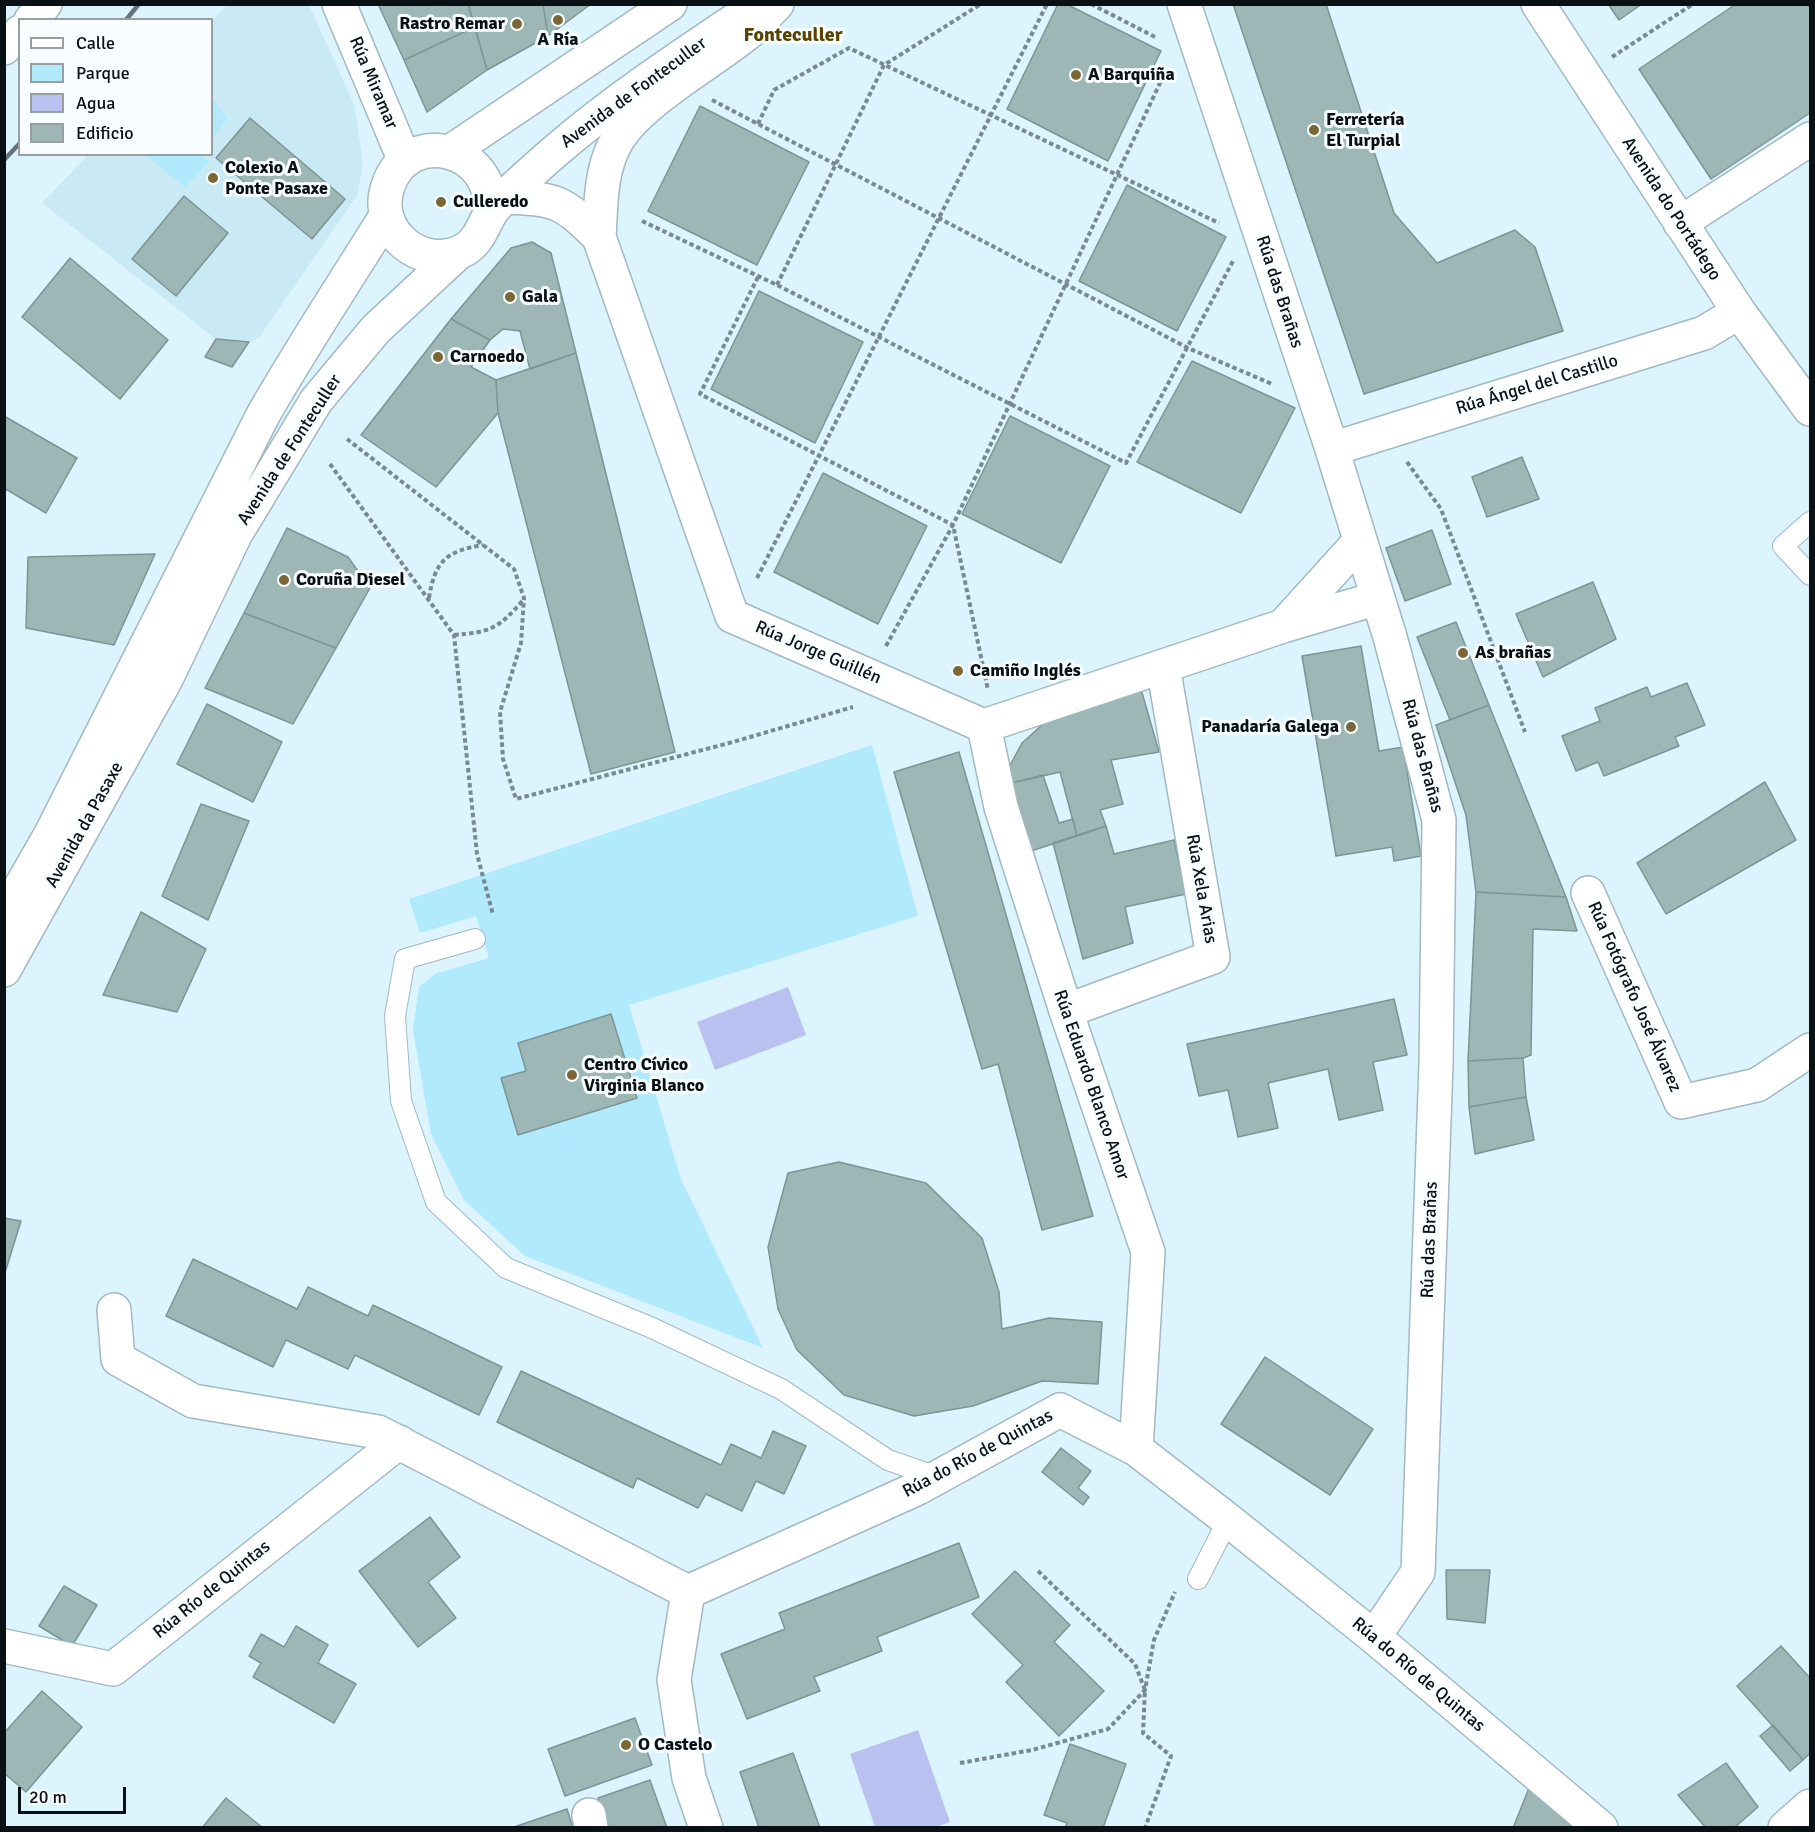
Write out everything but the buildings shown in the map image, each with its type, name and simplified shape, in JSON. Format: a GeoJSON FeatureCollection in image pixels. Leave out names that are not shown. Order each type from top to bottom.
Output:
{"type":"FeatureCollection","features":[{"type":"Feature","properties":{"kind":"main road","name":"Rúa Miramar"},"geometry":{"type":"LineString","coordinates":[[339,4],[405,162]]}},
{"type":"Feature","properties":{"kind":"main road"},"geometry":{"type":"LineString","coordinates":[[450,152],[670,4]]}},
{"type":"Feature","properties":{"kind":"main road","name":"Avenida de Fonteculler"},"geometry":{"type":"LineString","coordinates":[[498,206],[559,148],[651,77],[759,4]]}},
{"type":"Feature","properties":{"kind":"main road","name":"Rúa Jorge Guillén"},"geometry":{"type":"LineString","coordinates":[[777,4],[744,36],[680,81],[638,116],[614,145],[602,182],[599,237],[732,616],[984,726]]}},
{"type":"Feature","properties":{"kind":"main road","name":"Rúa das Brañas"},"geometry":{"type":"LineString","coordinates":[[1184,4],[1332,449],[1378,598],[1439,820],[1436,1076],[1418,1572],[1374,1637]]}},
{"type":"Feature","properties":{"kind":"main road","name":"Avenida do Portádego"},"geometry":{"type":"LineString","coordinates":[[1538,4],[1739,312],[1810,409]]}},
{"type":"Feature","properties":{"kind":"main road"},"geometry":{"type":"LineString","coordinates":[[4,48],[18,32]]}},
{"type":"Feature","properties":{"kind":"main road"},"geometry":{"type":"LineString","coordinates":[[1680,223],[1810,139]]}},
{"type":"Feature","properties":{"kind":"main road"},"geometry":{"type":"LineString","coordinates":[[426,152],[450,152],[465,158],[483,175],[498,206],[478,237],[458,253],[435,257],[414,250],[396,236],[386,216],[388,186],[395,172],[405,162],[426,152]]}},
{"type":"Feature","properties":{"kind":"main road","name":"Rúa Jorge Guillén"},"geometry":{"type":"LineString","coordinates":[[498,206],[541,198],[569,208],[599,237]]}},
{"type":"Feature","properties":{"kind":"main road","name":"Avenida de Fonteculler"},"geometry":{"type":"LineString","coordinates":[[135,668],[263,415],[301,349],[324,317],[386,216]]}},
{"type":"Feature","properties":{"kind":"main road","name":"Avenida de Fonteculler"},"geometry":{"type":"LineString","coordinates":[[166,679],[235,536],[316,401],[376,329],[458,253]]}},
{"type":"Feature","properties":{"kind":"main road","name":"Rúa Ángel del Castillo"},"geometry":{"type":"LineString","coordinates":[[1332,449],[1704,333],[1739,312]]}},
{"type":"Feature","properties":{"kind":"main road"},"geometry":{"type":"LineString","coordinates":[[1283,626],[1360,542]]}},
{"type":"Feature","properties":{"kind":"main road"},"geometry":{"type":"LineString","coordinates":[[984,726],[1283,626],[1378,598]]}},
{"type":"Feature","properties":{"kind":"main road","name":"Rúa Xela Arias"},"geometry":{"type":"LineString","coordinates":[[1065,1011],[1213,957],[1163,666]]}},
{"type":"Feature","properties":{"kind":"main road","name":"Avenida da Pasaxe"},"geometry":{"type":"LineString","coordinates":[[4,916],[51,834],[135,668]]}},
{"type":"Feature","properties":{"kind":"main road","name":"Avenida da Pasaxe"},"geometry":{"type":"LineString","coordinates":[[4,970],[166,679]]}},
{"type":"Feature","properties":{"kind":"main road","name":"Rúa Eduardo Blanco Amor"},"geometry":{"type":"LineString","coordinates":[[984,726],[1001,807],[1065,1011],[1148,1252],[1136,1449]]}},
{"type":"Feature","properties":{"kind":"main road","name":"Rúa Fotógrafo José Álvarez"},"geometry":{"type":"LineString","coordinates":[[1588,894],[1681,1102],[1756,1085],[1810,1050]]}},
{"type":"Feature","properties":{"kind":"main road"},"geometry":{"type":"LineString","coordinates":[[114,1310],[118,1359],[193,1401],[378,1432],[688,1592],[674,1680],[689,1778],[706,1827]]}},
{"type":"Feature","properties":{"kind":"main road","name":"Rúa do Río de Quintas"},"geometry":{"type":"LineString","coordinates":[[688,1592],[937,1477],[1060,1410],[1136,1449],[1374,1637],[1602,1827]]}},
{"type":"Feature","properties":{"kind":"main road","name":"Rúa Río de Quintas"},"geometry":{"type":"LineString","coordinates":[[4,1646],[113,1669],[399,1442]]}},
{"type":"Feature","properties":{"kind":"main road"},"geometry":{"type":"LineString","coordinates":[[1785,1827],[1810,1806]]}},
{"type":"Feature","properties":{"kind":"lane"},"geometry":{"type":"LineString","coordinates":[[1810,522],[1783,546],[1810,575]]}},
{"type":"Feature","properties":{"kind":"lane"},"geometry":{"type":"LineString","coordinates":[[475,939],[405,959],[395,1016],[401,1101],[436,1202],[506,1268],[650,1327],[781,1389],[888,1460],[937,1477]]}},
{"type":"Feature","properties":{"kind":"lane"},"geometry":{"type":"LineString","coordinates":[[1198,1579],[1228,1520]]}},
{"type":"Feature","properties":{"kind":"path"},"geometry":{"type":"LineString","coordinates":[[777,285],[884,65],[981,4]]}},
{"type":"Feature","properties":{"kind":"path"},"geometry":{"type":"LineString","coordinates":[[732,616],[758,577],[1047,4]]}},
{"type":"Feature","properties":{"kind":"path"},"geometry":{"type":"LineString","coordinates":[[1091,4],[1166,42]]}},
{"type":"Feature","properties":{"kind":"path"},"geometry":{"type":"LineString","coordinates":[[1584,75],[1693,4]]}},
{"type":"Feature","properties":{"kind":"path"},"geometry":{"type":"LineString","coordinates":[[759,124],[774,90],[849,48],[1225,226]]}},
{"type":"Feature","properties":{"kind":"path"},"geometry":{"type":"LineString","coordinates":[[347,439],[514,569],[524,598],[521,644],[500,712],[503,759],[516,799],[733,742],[854,706],[867,673],[894,635],[953,525],[1171,58]]}},
{"type":"Feature","properties":{"kind":"path"},"geometry":{"type":"LineString","coordinates":[[680,81],[1188,348],[1281,388],[1310,383]]}},
{"type":"Feature","properties":{"kind":"path"},"geometry":{"type":"LineString","coordinates":[[642,221],[777,285],[1126,463],[1236,256]]}},
{"type":"Feature","properties":{"kind":"path"},"geometry":{"type":"LineString","coordinates":[[758,277],[700,394],[953,525]]}},
{"type":"Feature","properties":{"kind":"path"},"geometry":{"type":"LineString","coordinates":[[1384,432],[1441,509],[1526,732]]}},
{"type":"Feature","properties":{"kind":"path"},"geometry":{"type":"LineString","coordinates":[[330,464],[454,635],[477,854],[497,932],[475,939]]}},
{"type":"Feature","properties":{"kind":"path"},"geometry":{"type":"LineString","coordinates":[[953,525],[988,686],[984,726]]}},
{"type":"Feature","properties":{"kind":"path"},"geometry":{"type":"LineString","coordinates":[[429,599],[433,576],[443,559],[462,548],[484,545]]}},
{"type":"Feature","properties":{"kind":"path"},"geometry":{"type":"LineString","coordinates":[[454,635],[492,629],[508,617],[524,598]]}},
{"type":"Feature","properties":{"kind":"path"},"geometry":{"type":"LineString","coordinates":[[1038,1571],[1135,1664],[1145,1690]]}},
{"type":"Feature","properties":{"kind":"path"},"geometry":{"type":"LineString","coordinates":[[1145,1827],[1171,1756],[1143,1733],[1145,1690],[1154,1640],[1178,1587]]}},
{"type":"Feature","properties":{"kind":"path"},"geometry":{"type":"LineString","coordinates":[[960,1763],[1032,1750],[1107,1729],[1145,1690]]}},
{"type":"Feature","properties":{"kind":"shaded area","name":"Colexio A Ponte Pasaxe"},"geometry":{"type":"Polygon","coordinates":[[[227,5],[309,5],[354,104],[363,162],[358,194],[258,339],[249,342],[216,339],[42,203],[87,156],[213,156],[213,20],[227,5]]]}},
{"type":"Feature","properties":{"kind":"green space"},"geometry":{"type":"Polygon","coordinates":[[[213,98],[227,119],[213,138],[213,98]]]}},
{"type":"Feature","properties":{"kind":"green space"},"geometry":{"type":"Polygon","coordinates":[[[147,156],[203,156],[209,162],[185,187],[147,156]]]}},
{"type":"Feature","properties":{"kind":"green space"},"geometry":{"type":"Polygon","coordinates":[[[872,745],[918,916],[629,1005],[681,1179],[763,1348],[525,1256],[464,1200],[431,1134],[413,1030],[419,987],[435,974],[489,958],[476,916],[420,933],[409,899],[872,745]]]}},
{"type":"Feature","properties":{"kind":"water"},"geometry":{"type":"Polygon","coordinates":[[[788,987],[806,1035],[715,1070],[697,1022],[788,987]]]}},
{"type":"Feature","properties":{"kind":"water"},"geometry":{"type":"Polygon","coordinates":[[[918,1730],[950,1822],[936,1827],[875,1827],[850,1754],[918,1730]]]}},
{"type":"Feature","properties":{"kind":"railway"},"geometry":{"type":"LineString","coordinates":[[128,18],[139,4]]}},
{"type":"Feature","properties":{"kind":"railway"},"geometry":{"type":"LineString","coordinates":[[4,160],[18,145]]}},
{"type":"Feature","properties":{"kind":"place","name":"A Ría"},"geometry":{"type":"Point","coordinates":[558,20]}},
{"type":"Feature","properties":{"kind":"place","name":"Rastro Remar"},"geometry":{"type":"Point","coordinates":[517,24]}},
{"type":"Feature","properties":{"kind":"place","name":"A Barquiña"},"geometry":{"type":"Point","coordinates":[1076,75]}},
{"type":"Feature","properties":{"kind":"place","name":"Ferretería El Turpial"},"geometry":{"type":"Point","coordinates":[1314,130]}},
{"type":"Feature","properties":{"kind":"place","name":"Colexio A Ponte Pasaxe"},"geometry":{"type":"Point","coordinates":[213,178]}},
{"type":"Feature","properties":{"kind":"place","name":"Culleredo"},"geometry":{"type":"Point","coordinates":[441,202]}},
{"type":"Feature","properties":{"kind":"place","name":"Gala"},"geometry":{"type":"Point","coordinates":[510,297]}},
{"type":"Feature","properties":{"kind":"place","name":"Carnoedo"},"geometry":{"type":"Point","coordinates":[438,357]}},
{"type":"Feature","properties":{"kind":"place","name":"Coruña Diesel"},"geometry":{"type":"Point","coordinates":[284,580]}},
{"type":"Feature","properties":{"kind":"place","name":"As brañas"},"geometry":{"type":"Point","coordinates":[1463,653]}},
{"type":"Feature","properties":{"kind":"place","name":"Camiño Inglés"},"geometry":{"type":"Point","coordinates":[958,671]}},
{"type":"Feature","properties":{"kind":"place","name":"Panadaría Galega"},"geometry":{"type":"Point","coordinates":[1351,727]}},
{"type":"Feature","properties":{"kind":"place","name":"Centro Cívico Virginia Blanco"},"geometry":{"type":"Point","coordinates":[572,1075]}},
{"type":"Feature","properties":{"kind":"place","name":"O Castelo"},"geometry":{"type":"Point","coordinates":[626,1745]}},
{"type":"Feature","properties":{"kind":"district","name":"Fonteculler"},"geometry":{"type":"Point","coordinates":[793,36]}}]}
